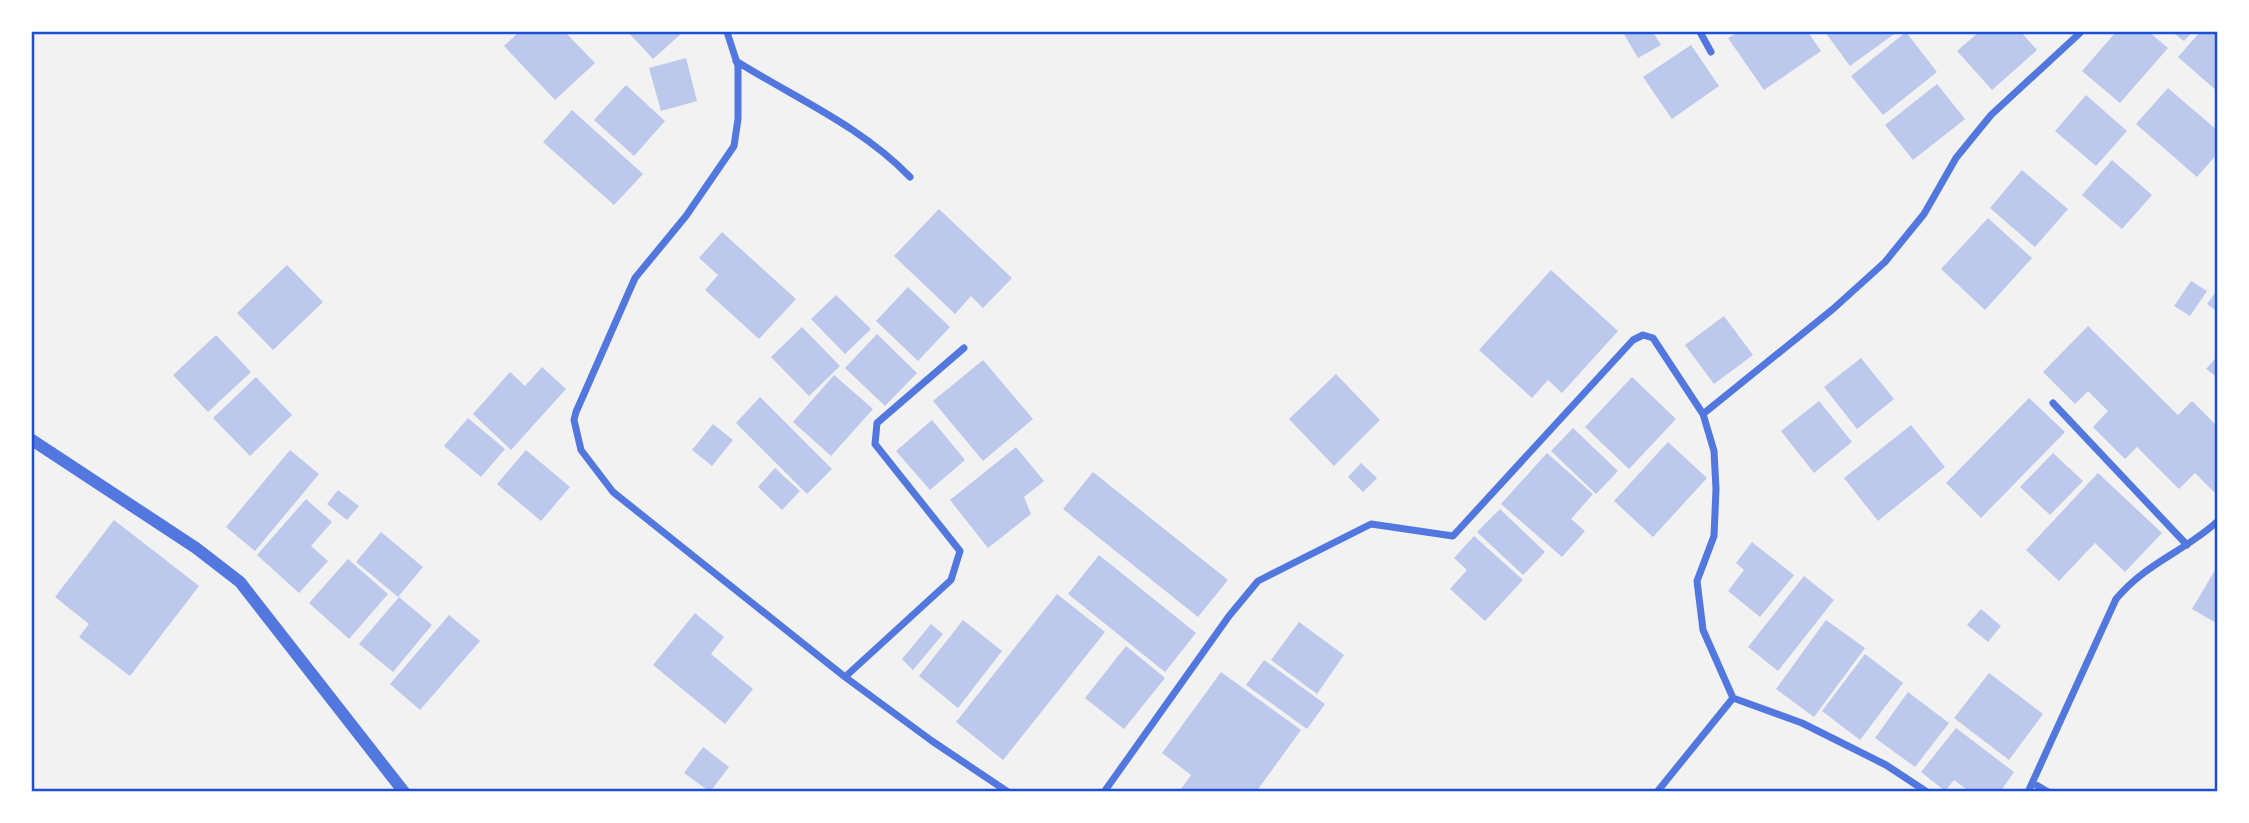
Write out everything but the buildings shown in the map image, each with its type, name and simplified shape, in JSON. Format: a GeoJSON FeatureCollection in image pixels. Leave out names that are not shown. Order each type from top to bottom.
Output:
{"type":"FeatureCollection","features":[{"type":"Feature","properties":{"kind":"street"},"geometry":{"type":"LineString","coordinates":[[727,32],[738,66],[738,119],[734,146],[686,216],[635,278],[574,420],[581,450],[613,492],[845,677],[932,741],[1008,792]]}},
{"type":"Feature","properties":{"kind":"street"},"geometry":{"type":"LineString","coordinates":[[1700,32],[1712,51]]}},
{"type":"Feature","properties":{"kind":"street"},"geometry":{"type":"LineString","coordinates":[[1703,414],[1833,310],[1885,261],[1924,214],[1956,158],[1991,115],[2081,32]]}},
{"type":"Feature","properties":{"kind":"street"},"geometry":{"type":"LineString","coordinates":[[736,61],[842,122],[892,159],[910,177]]}},
{"type":"Feature","properties":{"kind":"street"},"geometry":{"type":"LineString","coordinates":[[1104,792],[1228,616],[1258,582],[1371,524],[1453,536],[1633,340],[1643,335],[1653,338],[1703,414],[1714,451],[1714,536],[1697,581],[1703,630],[1733,698],[1802,723],[1886,765],[1927,792]]}},
{"type":"Feature","properties":{"kind":"street"},"geometry":{"type":"LineString","coordinates":[[845,677],[951,580],[960,551],[875,444],[877,423],[964,348]]}},
{"type":"Feature","properties":{"kind":"street"},"geometry":{"type":"LineString","coordinates":[[2053,403],[2187,545]]}},
{"type":"Feature","properties":{"kind":"street"},"geometry":{"type":"LineString","coordinates":[[32,440],[196,548],[240,582],[404,792]]}},
{"type":"Feature","properties":{"kind":"street"},"geometry":{"type":"LineString","coordinates":[[2028,792],[2116,599],[2132,580],[2187,545],[2217,521]]}},
{"type":"Feature","properties":{"kind":"street"},"geometry":{"type":"LineString","coordinates":[[1657,792],[1733,698]]}},
{"type":"Feature","properties":{"kind":"street"},"geometry":{"type":"LineString","coordinates":[[2033,783],[2048,792]]}}]}
